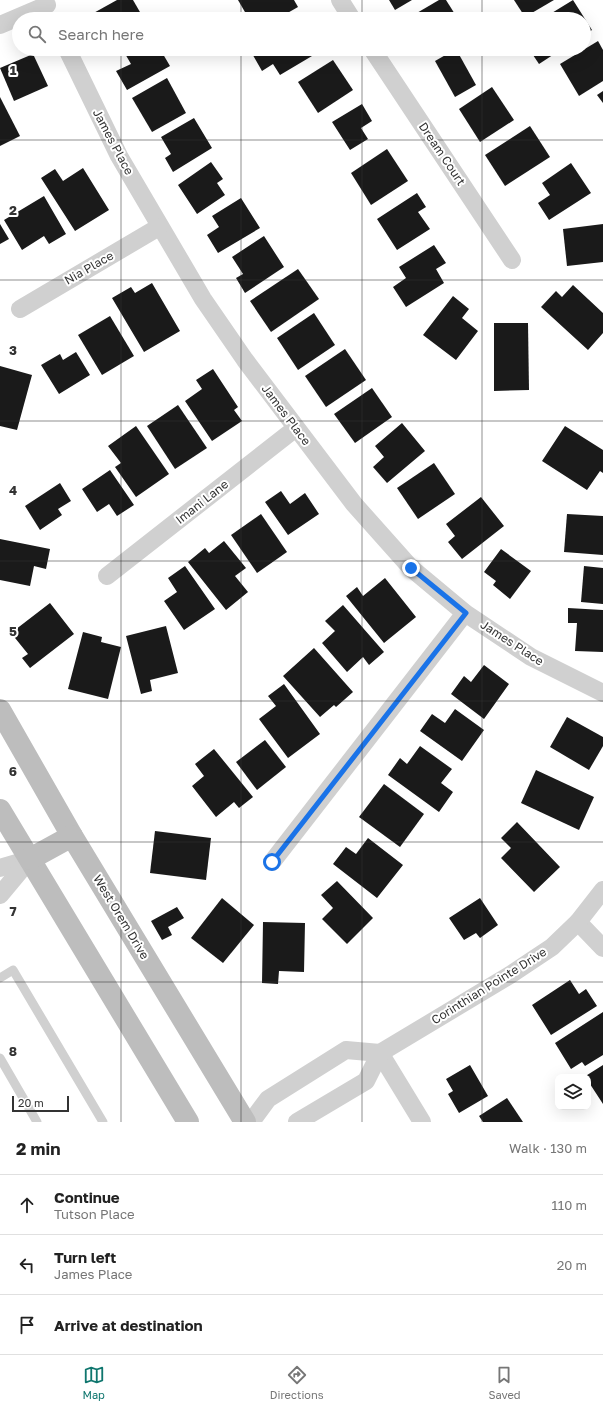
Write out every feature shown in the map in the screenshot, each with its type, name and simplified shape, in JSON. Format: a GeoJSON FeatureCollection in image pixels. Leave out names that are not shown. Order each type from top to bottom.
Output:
{"type":"FeatureCollection","features":[{"type":"Feature","properties":{"kind":"main road","name":"West Orem Drive"},"geometry":{"type":"LineString","coordinates":[[0,710],[72,836],[245,1122]]}},
{"type":"Feature","properties":{"kind":"main road"},"geometry":{"type":"LineString","coordinates":[[0,810],[188,1122]]}},
{"type":"Feature","properties":{"kind":"main road"},"geometry":{"type":"LineString","coordinates":[[30,860],[72,836]]}},
{"type":"Feature","properties":{"kind":"street"},"geometry":{"type":"LineString","coordinates":[[340,0],[348,12]]}},
{"type":"Feature","properties":{"kind":"street"},"geometry":{"type":"LineString","coordinates":[[37,12],[48,8]]}},
{"type":"Feature","properties":{"kind":"street"},"geometry":{"type":"LineString","coordinates":[[0,25],[12,21]]}},
{"type":"Feature","properties":{"kind":"street","name":"James Place"},"geometry":{"type":"LineString","coordinates":[[69,56],[118,156],[203,299],[296,428],[354,504],[411,568],[466,613],[531,657],[603,693]]}},
{"type":"Feature","properties":{"kind":"street","name":"Dream Court"},"geometry":{"type":"LineString","coordinates":[[377,56],[512,260]]}},
{"type":"Feature","properties":{"kind":"street","name":"Nia Place"},"geometry":{"type":"LineString","coordinates":[[20,309],[159,227]]}},
{"type":"Feature","properties":{"kind":"street","name":"Imani Lane"},"geometry":{"type":"LineString","coordinates":[[107,576],[296,428]]}},
{"type":"Feature","properties":{"kind":"street"},"geometry":{"type":"LineString","coordinates":[[272,862],[466,613]]}},
{"type":"Feature","properties":{"kind":"street"},"geometry":{"type":"LineString","coordinates":[[0,868],[30,860]]}},
{"type":"Feature","properties":{"kind":"street"},"geometry":{"type":"LineString","coordinates":[[0,895],[30,860]]}},
{"type":"Feature","properties":{"kind":"street","name":"Corinthian Pointe Drive"},"geometry":{"type":"LineString","coordinates":[[380,1053],[510,975],[552,947],[578,922],[603,890]]}},
{"type":"Feature","properties":{"kind":"street"},"geometry":{"type":"LineString","coordinates":[[578,922],[603,948]]}},
{"type":"Feature","properties":{"kind":"street"},"geometry":{"type":"LineString","coordinates":[[251,1122],[268,1099],[346,1050],[380,1053]]}},
{"type":"Feature","properties":{"kind":"street"},"geometry":{"type":"LineString","coordinates":[[297,1122],[366,1081],[380,1053]]}},
{"type":"Feature","properties":{"kind":"street"},"geometry":{"type":"LineString","coordinates":[[380,1053],[422,1122]]}},
{"type":"Feature","properties":{"kind":"lane"},"geometry":{"type":"LineString","coordinates":[[0,978],[13,970],[103,1122]]}},
{"type":"Feature","properties":{"kind":"lane"},"geometry":{"type":"LineString","coordinates":[[0,1058],[37,1122]]}},
{"type":"Feature","properties":{"kind":"building"},"geometry":{"type":"Polygon","coordinates":[[[117,0],[133,0],[140,12],[95,12],[117,0]]]}},
{"type":"Feature","properties":{"kind":"building"},"geometry":{"type":"Polygon","coordinates":[[[238,0],[294,0],[298,7],[289,12],[245,12],[238,0]]]}},
{"type":"Feature","properties":{"kind":"building"},"geometry":{"type":"Polygon","coordinates":[[[389,0],[412,0],[395,10],[389,0]]]}},
{"type":"Feature","properties":{"kind":"building"},"geometry":{"type":"Polygon","coordinates":[[[439,0],[446,0],[454,12],[419,12],[439,0]]]}},
{"type":"Feature","properties":{"kind":"building"},"geometry":{"type":"Polygon","coordinates":[[[514,0],[554,0],[534,12],[522,12],[514,0]]]}},
{"type":"Feature","properties":{"kind":"building"},"geometry":{"type":"Polygon","coordinates":[[[573,0],[581,12],[553,12],[573,0]]]}},
{"type":"Feature","properties":{"kind":"building"},"geometry":{"type":"Polygon","coordinates":[[[598,41],[603,50],[603,81],[579,96],[560,64],[573,56],[591,56],[591,45],[598,41]]]}},
{"type":"Feature","properties":{"kind":"building"},"geometry":{"type":"Polygon","coordinates":[[[28,56],[34,56],[48,86],[14,101],[0,68],[28,56]]]}},
{"type":"Feature","properties":{"kind":"building"},"geometry":{"type":"Polygon","coordinates":[[[126,56],[164,56],[170,66],[127,90],[116,71],[131,64],[126,56]]]}},
{"type":"Feature","properties":{"kind":"building"},"geometry":{"type":"Polygon","coordinates":[[[253,56],[312,56],[280,75],[273,64],[262,71],[253,56]]]}},
{"type":"Feature","properties":{"kind":"building"},"geometry":{"type":"Polygon","coordinates":[[[444,56],[460,56],[476,85],[455,97],[435,61],[444,56]]]}},
{"type":"Feature","properties":{"kind":"building"},"geometry":{"type":"Polygon","coordinates":[[[534,56],[551,56],[539,64],[534,56]]]}},
{"type":"Feature","properties":{"kind":"building"},"geometry":{"type":"Polygon","coordinates":[[[333,60],[353,90],[318,113],[298,82],[333,60]]]}},
{"type":"Feature","properties":{"kind":"building"},"geometry":{"type":"Polygon","coordinates":[[[167,78],[186,113],[152,132],[132,98],[167,78]]]}},
{"type":"Feature","properties":{"kind":"building"},"geometry":{"type":"Polygon","coordinates":[[[492,87],[514,120],[480,142],[459,109],[492,87]]]}},
{"type":"Feature","properties":{"kind":"building"},"geometry":{"type":"Polygon","coordinates":[[[603,91],[603,103],[597,95],[603,91]]]}},
{"type":"Feature","properties":{"kind":"building"},"geometry":{"type":"Polygon","coordinates":[[[0,97],[20,136],[0,146],[0,97]]]}},
{"type":"Feature","properties":{"kind":"building"},"geometry":{"type":"Polygon","coordinates":[[[362,104],[372,121],[361,128],[368,139],[350,150],[332,122],[362,104]]]}},
{"type":"Feature","properties":{"kind":"building"},"geometry":{"type":"Polygon","coordinates":[[[194,118],[212,148],[173,172],[165,158],[171,154],[161,137],[194,118]]]}},
{"type":"Feature","properties":{"kind":"building"},"geometry":{"type":"Polygon","coordinates":[[[530,126],[550,157],[505,186],[485,155],[530,126]]]}},
{"type":"Feature","properties":{"kind":"building"},"geometry":{"type":"Polygon","coordinates":[[[387,149],[408,181],[371,205],[351,173],[387,149]]]}},
{"type":"Feature","properties":{"kind":"building"},"geometry":{"type":"Polygon","coordinates":[[[211,162],[223,179],[217,183],[225,195],[197,214],[178,185],[211,162]]]}},
{"type":"Feature","properties":{"kind":"building"},"geometry":{"type":"Polygon","coordinates":[[[571,163],[591,193],[549,220],[538,203],[550,195],[542,183],[571,163]]]}},
{"type":"Feature","properties":{"kind":"building"},"geometry":{"type":"Polygon","coordinates":[[[83,168],[109,210],[75,231],[41,178],[55,169],[63,181],[83,168]]]}},
{"type":"Feature","properties":{"kind":"building"},"geometry":{"type":"Polygon","coordinates":[[[417,193],[426,207],[418,212],[430,229],[397,250],[377,219],[417,193]]]}},
{"type":"Feature","properties":{"kind":"building"},"geometry":{"type":"Polygon","coordinates":[[[44,196],[66,234],[49,244],[44,236],[22,250],[4,220],[44,196]]]}},
{"type":"Feature","properties":{"kind":"building"},"geometry":{"type":"Polygon","coordinates":[[[241,198],[260,228],[218,253],[207,235],[219,227],[212,216],[241,198]]]}},
{"type":"Feature","properties":{"kind":"building"},"geometry":{"type":"Polygon","coordinates":[[[0,224],[9,239],[0,244],[0,224]]]}},
{"type":"Feature","properties":{"kind":"building"},"geometry":{"type":"Polygon","coordinates":[[[603,224],[603,262],[567,266],[563,229],[603,224]]]}},
{"type":"Feature","properties":{"kind":"building"},"geometry":{"type":"Polygon","coordinates":[[[264,236],[284,267],[245,293],[236,278],[243,274],[232,257],[264,236]]]}},
{"type":"Feature","properties":{"kind":"building"},"geometry":{"type":"Polygon","coordinates":[[[434,245],[446,263],[436,269],[444,283],[406,307],[393,287],[406,278],[399,267],[434,245]]]}},
{"type":"Feature","properties":{"kind":"building"},"geometry":{"type":"Polygon","coordinates":[[[298,269],[319,299],[271,332],[250,301],[298,269]]]}},
{"type":"Feature","properties":{"kind":"building"},"geometry":{"type":"Polygon","coordinates":[[[152,283],[180,331],[144,352],[112,298],[131,287],[135,293],[152,283]]]}},
{"type":"Feature","properties":{"kind":"building"},"geometry":{"type":"Polygon","coordinates":[[[573,285],[603,313],[603,333],[588,350],[541,307],[556,291],[562,297],[573,285]]]}},
{"type":"Feature","properties":{"kind":"building"},"geometry":{"type":"Polygon","coordinates":[[[453,296],[469,309],[462,318],[478,331],[456,360],[423,335],[453,296]]]}},
{"type":"Feature","properties":{"kind":"building"},"geometry":{"type":"Polygon","coordinates":[[[314,313],[335,345],[298,370],[277,338],[314,313]]]}},
{"type":"Feature","properties":{"kind":"building"},"geometry":{"type":"Polygon","coordinates":[[[110,316],[134,356],[102,375],[78,335],[110,316]]]}},
{"type":"Feature","properties":{"kind":"building"},"geometry":{"type":"Polygon","coordinates":[[[494,323],[528,323],[529,390],[494,391],[494,323]]]}},
{"type":"Feature","properties":{"kind":"building"},"geometry":{"type":"Polygon","coordinates":[[[345,349],[366,380],[326,407],[305,376],[345,349]]]}},
{"type":"Feature","properties":{"kind":"building"},"geometry":{"type":"Polygon","coordinates":[[[76,352],[90,375],[59,394],[41,365],[60,354],[63,360],[76,352]]]}},
{"type":"Feature","properties":{"kind":"building"},"geometry":{"type":"Polygon","coordinates":[[[0,366],[32,375],[17,430],[0,426],[0,366]]]}},
{"type":"Feature","properties":{"kind":"building"},"geometry":{"type":"Polygon","coordinates":[[[213,369],[238,407],[234,410],[242,421],[212,441],[185,401],[202,389],[196,380],[213,369]]]}},
{"type":"Feature","properties":{"kind":"building"},"geometry":{"type":"Polygon","coordinates":[[[372,388],[392,417],[355,443],[334,414],[372,388]]]}},
{"type":"Feature","properties":{"kind":"building"},"geometry":{"type":"Polygon","coordinates":[[[178,405],[207,448],[175,469],[147,426],[178,405]]]}},
{"type":"Feature","properties":{"kind":"building"},"geometry":{"type":"Polygon","coordinates":[[[402,423],[425,451],[387,483],[373,467],[384,457],[375,446],[402,423]]]}},
{"type":"Feature","properties":{"kind":"building"},"geometry":{"type":"Polygon","coordinates":[[[136,426],[169,474],[136,497],[115,467],[121,463],[108,446],[136,426]]]}},
{"type":"Feature","properties":{"kind":"building"},"geometry":{"type":"Polygon","coordinates":[[[565,426],[603,450],[603,473],[600,471],[587,490],[542,461],[565,426]]]}},
{"type":"Feature","properties":{"kind":"building"},"geometry":{"type":"Polygon","coordinates":[[[434,463],[455,494],[418,519],[397,488],[434,463]]]}},
{"type":"Feature","properties":{"kind":"building"},"geometry":{"type":"Polygon","coordinates":[[[110,470],[134,505],[117,516],[109,504],[97,512],[82,489],[110,470]]]}},
{"type":"Feature","properties":{"kind":"building"},"geometry":{"type":"Polygon","coordinates":[[[60,483],[71,501],[58,509],[62,515],[40,530],[25,506],[60,483]]]}},
{"type":"Feature","properties":{"kind":"building"},"geometry":{"type":"Polygon","coordinates":[[[281,491],[290,504],[305,493],[319,514],[288,535],[265,502],[281,491]]]}},
{"type":"Feature","properties":{"kind":"building"},"geometry":{"type":"Polygon","coordinates":[[[481,497],[504,526],[462,559],[448,542],[455,536],[446,524],[481,497]]]}},
{"type":"Feature","properties":{"kind":"building"},"geometry":{"type":"Polygon","coordinates":[[[261,514],[287,552],[257,573],[231,535],[261,514]]]}},
{"type":"Feature","properties":{"kind":"building"},"geometry":{"type":"Polygon","coordinates":[[[567,514],[603,516],[603,555],[564,552],[567,514]]]}},
{"type":"Feature","properties":{"kind":"building"},"geometry":{"type":"Polygon","coordinates":[[[0,539],[50,549],[46,569],[34,566],[30,586],[0,580],[0,539]]]}},
{"type":"Feature","properties":{"kind":"building"},"geometry":{"type":"Polygon","coordinates":[[[224,541],[246,568],[235,576],[248,592],[226,610],[188,562],[205,548],[209,553],[224,541]]]}},
{"type":"Feature","properties":{"kind":"building"},"geometry":{"type":"Polygon","coordinates":[[[501,549],[531,571],[510,599],[493,585],[496,581],[484,572],[501,549]]]}},
{"type":"Feature","properties":{"kind":"building"},"geometry":{"type":"Polygon","coordinates":[[[185,566],[215,609],[184,630],[164,601],[177,592],[168,578],[185,566]]]}},
{"type":"Feature","properties":{"kind":"building"},"geometry":{"type":"Polygon","coordinates":[[[584,566],[603,568],[603,604],[581,602],[584,566]]]}},
{"type":"Feature","properties":{"kind":"building"},"geometry":{"type":"Polygon","coordinates":[[[385,578],[416,617],[384,643],[346,596],[357,587],[363,596],[385,578]]]}},
{"type":"Feature","properties":{"kind":"building"},"geometry":{"type":"Polygon","coordinates":[[[50,603],[74,634],[30,668],[22,658],[28,654],[11,633],[50,603]]]}},
{"type":"Feature","properties":{"kind":"building"},"geometry":{"type":"Polygon","coordinates":[[[343,605],[384,652],[369,665],[363,657],[347,672],[322,643],[335,631],[325,621],[343,605]]]}},
{"type":"Feature","properties":{"kind":"building"},"geometry":{"type":"Polygon","coordinates":[[[568,608],[603,610],[603,652],[575,651],[577,623],[568,623],[568,608]]]}},
{"type":"Feature","properties":{"kind":"building"},"geometry":{"type":"Polygon","coordinates":[[[166,626],[178,673],[150,680],[152,691],[141,694],[126,636],[166,626]]]}},
{"type":"Feature","properties":{"kind":"building"},"geometry":{"type":"Polygon","coordinates":[[[83,632],[102,637],[101,642],[121,647],[108,699],[68,689],[83,632]]]}},
{"type":"Feature","properties":{"kind":"building"},"geometry":{"type":"Polygon","coordinates":[[[314,648],[353,692],[336,707],[334,705],[320,717],[283,676],[314,648]]]}},
{"type":"Feature","properties":{"kind":"building"},"geometry":{"type":"Polygon","coordinates":[[[484,665],[509,684],[484,719],[451,694],[464,676],[471,682],[484,665]]]}},
{"type":"Feature","properties":{"kind":"building"},"geometry":{"type":"Polygon","coordinates":[[[284,684],[320,734],[288,758],[259,719],[276,706],[268,696],[284,684]]]}},
{"type":"Feature","properties":{"kind":"building"},"geometry":{"type":"Polygon","coordinates":[[[455,709],[484,730],[462,761],[420,731],[432,714],[445,723],[455,709]]]}},
{"type":"Feature","properties":{"kind":"building"},"geometry":{"type":"Polygon","coordinates":[[[567,717],[603,737],[603,746],[589,770],[550,747],[567,717]]]}},
{"type":"Feature","properties":{"kind":"building"},"geometry":{"type":"Polygon","coordinates":[[[265,740],[286,767],[257,790],[236,762],[265,740]]]}},
{"type":"Feature","properties":{"kind":"building"},"geometry":{"type":"Polygon","coordinates":[[[420,746],[452,769],[441,783],[453,792],[439,812],[388,775],[400,758],[407,764],[420,746]]]}},
{"type":"Feature","properties":{"kind":"building"},"geometry":{"type":"Polygon","coordinates":[[[214,749],[253,797],[239,808],[234,802],[216,817],[192,786],[204,776],[195,764],[214,749]]]}},
{"type":"Feature","properties":{"kind":"building"},"geometry":{"type":"Polygon","coordinates":[[[536,770],[594,797],[579,830],[521,803],[536,770]]]}},
{"type":"Feature","properties":{"kind":"building"},"geometry":{"type":"Polygon","coordinates":[[[384,784],[424,814],[400,847],[359,817],[384,784]]]}},
{"type":"Feature","properties":{"kind":"building"},"geometry":{"type":"Polygon","coordinates":[[[517,822],[560,867],[534,892],[501,858],[511,848],[501,838],[517,822]]]}},
{"type":"Feature","properties":{"kind":"building"},"geometry":{"type":"Polygon","coordinates":[[[155,831],[211,838],[206,880],[150,873],[155,831]]]}},
{"type":"Feature","properties":{"kind":"building"},"geometry":{"type":"Polygon","coordinates":[[[368,838],[403,865],[377,898],[333,864],[346,847],[356,854],[368,838]]]}},
{"type":"Feature","properties":{"kind":"building"},"geometry":{"type":"Polygon","coordinates":[[[337,881],[373,918],[347,944],[322,919],[333,908],[321,895],[337,881]]]}},
{"type":"Feature","properties":{"kind":"building"},"geometry":{"type":"Polygon","coordinates":[[[222,898],[254,925],[223,963],[191,938],[222,898]]]}},
{"type":"Feature","properties":{"kind":"building"},"geometry":{"type":"Polygon","coordinates":[[[480,898],[498,925],[480,938],[476,933],[464,940],[449,918],[480,898]]]}},
{"type":"Feature","properties":{"kind":"building"},"geometry":{"type":"Polygon","coordinates":[[[177,907],[184,918],[168,927],[172,935],[162,940],[151,921],[177,907]]]}},
{"type":"Feature","properties":{"kind":"building"},"geometry":{"type":"Polygon","coordinates":[[[263,922],[305,923],[304,972],[279,971],[278,984],[262,983],[263,922]]]}},
{"type":"Feature","properties":{"kind":"building"},"geometry":{"type":"Polygon","coordinates":[[[570,980],[579,994],[586,989],[597,1006],[551,1035],[532,1005],[570,980]]]}},
{"type":"Feature","properties":{"kind":"building"},"geometry":{"type":"Polygon","coordinates":[[[603,1012],[603,1055],[585,1066],[582,1062],[571,1069],[555,1043],[603,1012]]]}},
{"type":"Feature","properties":{"kind":"building"},"geometry":{"type":"Polygon","coordinates":[[[470,1065],[488,1096],[459,1113],[448,1094],[453,1091],[446,1079],[470,1065]]]}},
{"type":"Feature","properties":{"kind":"building"},"geometry":{"type":"Polygon","coordinates":[[[603,1065],[603,1104],[591,1086],[591,1074],[589,1074],[603,1065]]]}},
{"type":"Feature","properties":{"kind":"building"},"geometry":{"type":"Polygon","coordinates":[[[507,1098],[523,1122],[483,1122],[479,1116],[507,1098]]]}},
{"type":"Feature","properties":{"kind":"route"},"geometry":{"type":"LineString","coordinates":[[272,862],[466,613],[411,568]]}}]}
